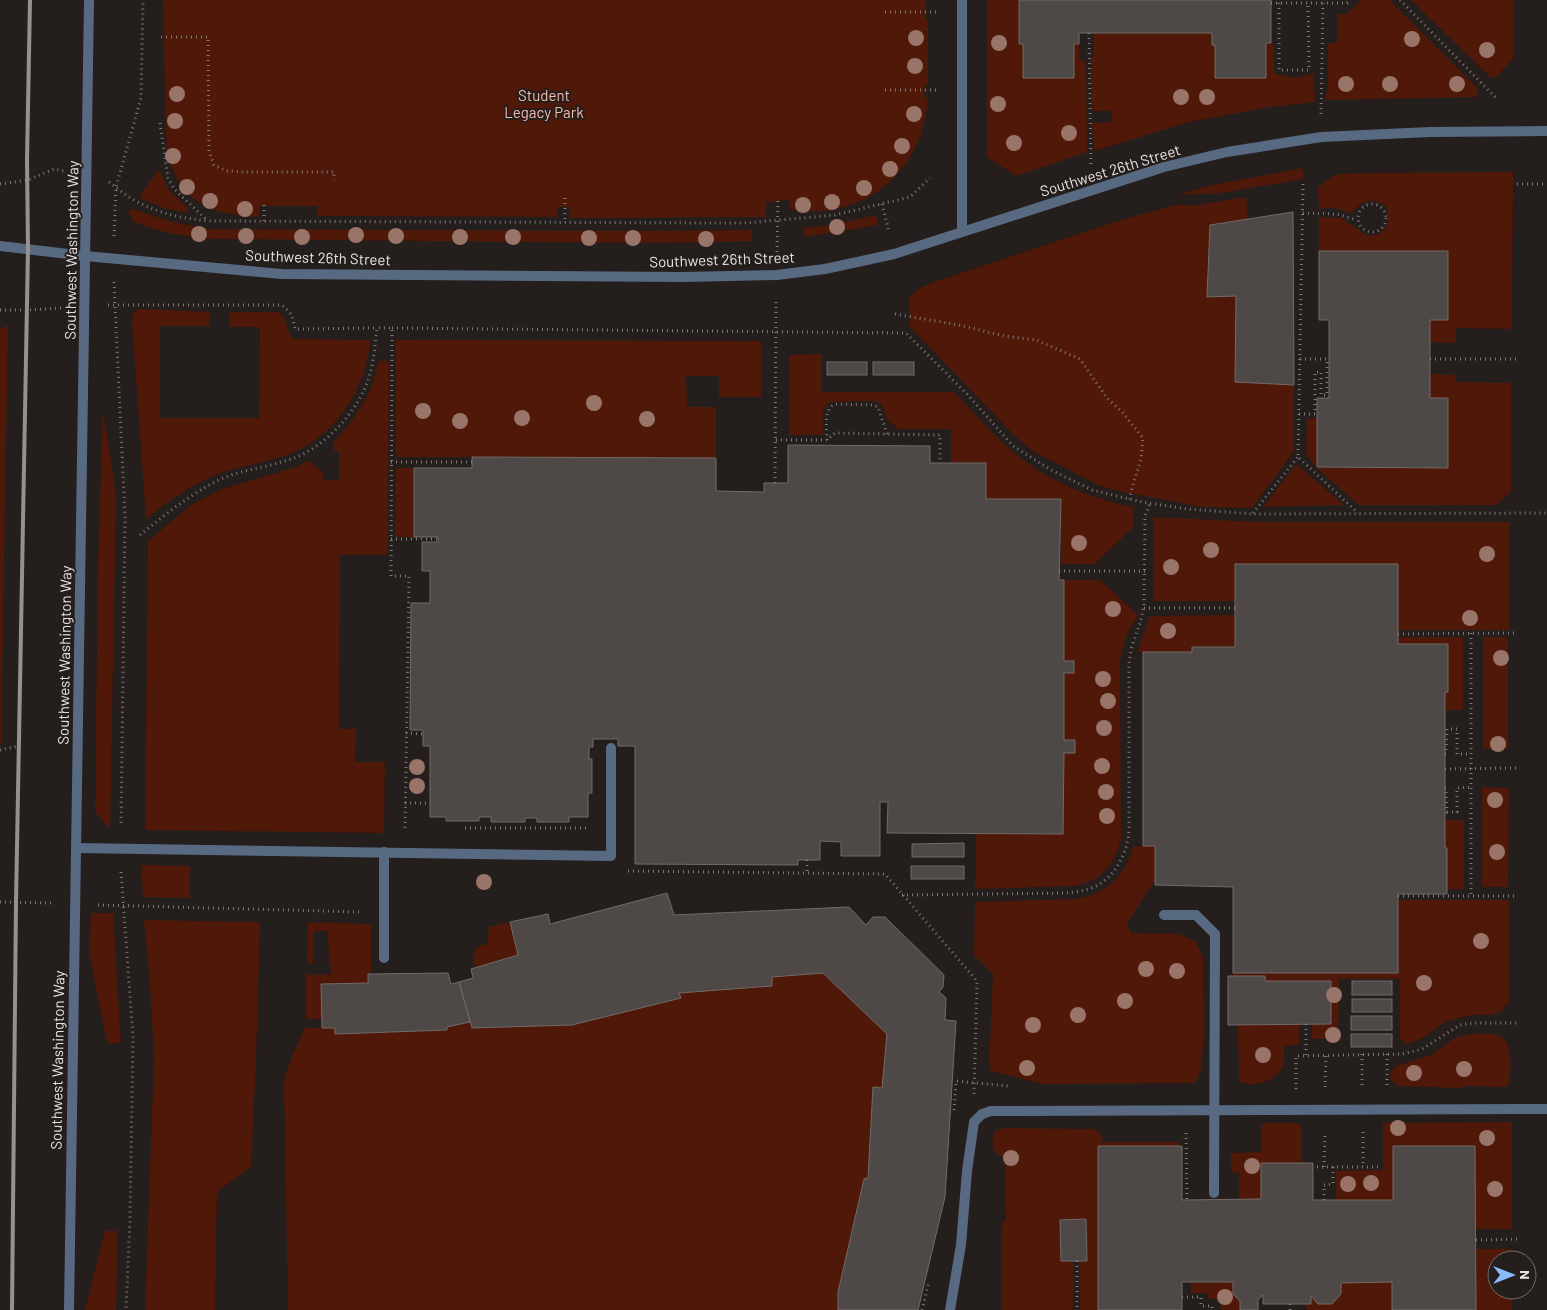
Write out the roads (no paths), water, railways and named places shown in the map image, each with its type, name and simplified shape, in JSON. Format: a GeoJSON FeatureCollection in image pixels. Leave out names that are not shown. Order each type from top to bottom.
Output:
{"type":"FeatureCollection","features":[{"type":"Feature","properties":{"kind":"street","name":"Southwest Washington Way"},"geometry":{"type":"LineString","coordinates":[[69,1310],[89,0]]}},
{"type":"Feature","properties":{"kind":"street"},"geometry":{"type":"LineString","coordinates":[[962,0],[962,231]]}},
{"type":"Feature","properties":{"kind":"street","name":"Southwest 26th Street"},"geometry":{"type":"LineString","coordinates":[[0,246],[113,259],[282,274],[682,277],[777,275],[825,269],[894,254],[1164,167],[1227,152],[1321,137],[1430,132],[1547,131]]}},
{"type":"Feature","properties":{"kind":"street"},"geometry":{"type":"LineString","coordinates":[[76,848],[612,856],[611,748]]}},
{"type":"Feature","properties":{"kind":"street"},"geometry":{"type":"LineString","coordinates":[[384,852],[384,958]]}},
{"type":"Feature","properties":{"kind":"street"},"geometry":{"type":"LineString","coordinates":[[1164,915],[1196,915],[1215,934],[1214,1193]]}},
{"type":"Feature","properties":{"kind":"street"},"geometry":{"type":"LineString","coordinates":[[950,1310],[961,1245],[967,1171],[974,1122],[982,1114],[991,1111],[1547,1109]]}},
{"type":"Feature","properties":{"kind":"railway"},"geometry":{"type":"LineString","coordinates":[[12,1310],[16,902],[28,249],[27,160],[30,0]]}},
{"type":"Feature","properties":{"kind":"park label","name":"Student Legacy Park"},"geometry":{"type":"Point","coordinates":[544,104]}}]}
